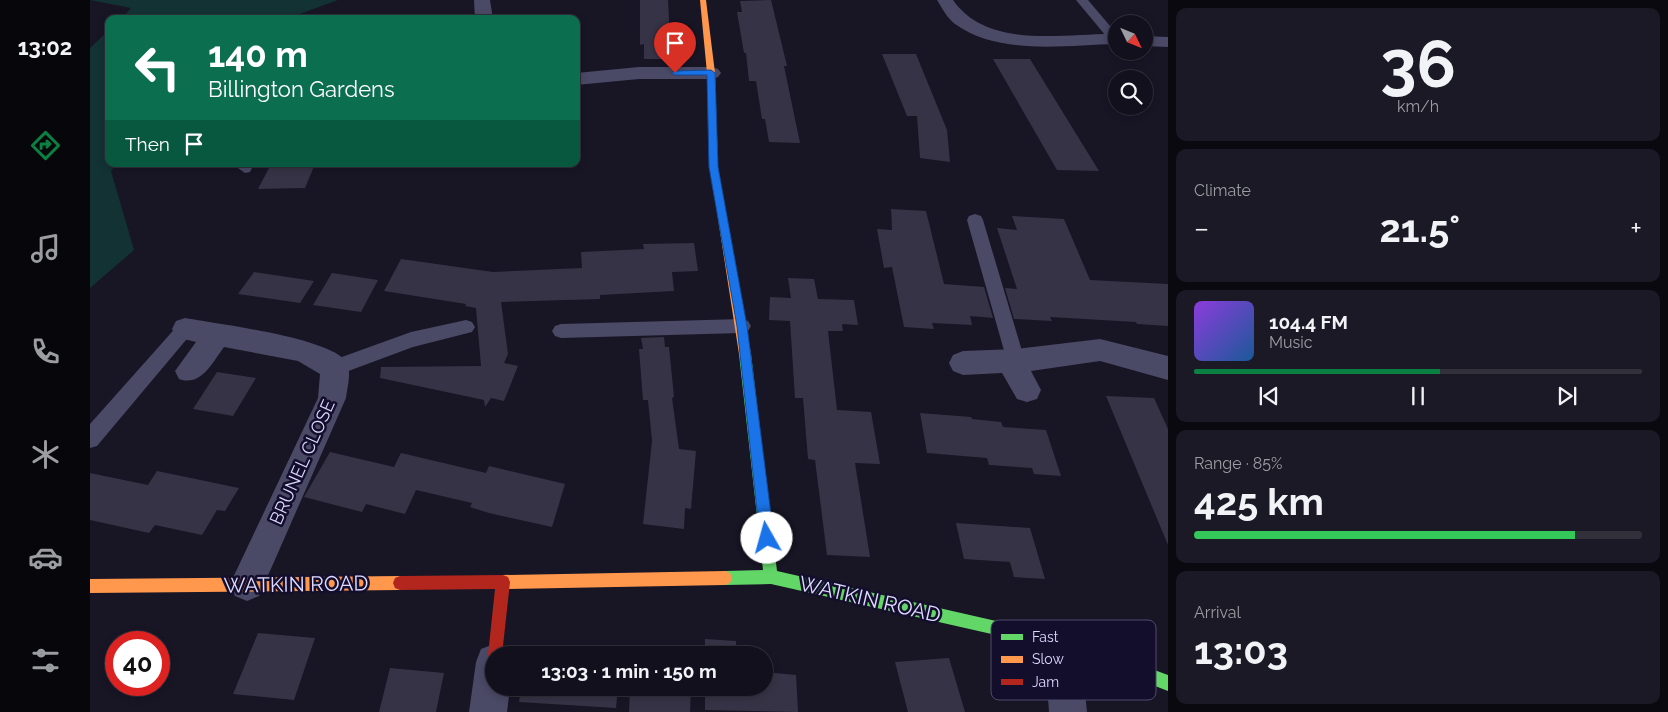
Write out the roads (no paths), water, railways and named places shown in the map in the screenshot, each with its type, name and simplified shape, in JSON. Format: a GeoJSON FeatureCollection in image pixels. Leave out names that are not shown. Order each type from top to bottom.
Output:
{"type":"FeatureCollection","features":[{"type":"Feature","properties":{"kind":"street"},"geometry":{"type":"LineString","coordinates":[[482,0],[484,15]]}},
{"type":"Feature","properties":{"kind":"street"},"geometry":{"type":"LineString","coordinates":[[703,0],[711,73],[714,167],[742,326],[772,577]]}},
{"type":"Feature","properties":{"kind":"street"},"geometry":{"type":"LineString","coordinates":[[945,0],[960,20],[978,30],[1008,39],[1108,39]]}},
{"type":"Feature","properties":{"kind":"street"},"geometry":{"type":"LineString","coordinates":[[1153,41],[1168,42]]}},
{"type":"Feature","properties":{"kind":"street"},"geometry":{"type":"LineString","coordinates":[[580,79],[639,73],[711,73]]}},
{"type":"Feature","properties":{"kind":"street"},"geometry":{"type":"LineString","coordinates":[[185,330],[304,351],[335,368]]}},
{"type":"Feature","properties":{"kind":"street"},"geometry":{"type":"LineString","coordinates":[[189,371],[217,336]]}},
{"type":"Feature","properties":{"kind":"street"},"geometry":{"type":"LineString","coordinates":[[963,363],[1013,361],[1100,350],[1168,368]]}},
{"type":"Feature","properties":{"kind":"street"},"geometry":{"type":"LineString","coordinates":[[1013,361],[1027,390]]}},
{"type":"Feature","properties":{"kind":"street","name":"BRUNEL CLOSE"},"geometry":{"type":"LineString","coordinates":[[247,584],[332,398],[335,368]]}},
{"type":"Feature","properties":{"kind":"street","name":"WATKIN ROAD"},"geometry":{"type":"LineString","coordinates":[[90,586],[772,577],[991,627]]}},
{"type":"Feature","properties":{"kind":"street"},"geometry":{"type":"LineString","coordinates":[[495,646],[503,582]]}},
{"type":"Feature","properties":{"kind":"street","name":"WATKIN ROAD"},"geometry":{"type":"LineString","coordinates":[[1156,678],[1168,683]]}},
{"type":"Feature","properties":{"kind":"street"},"geometry":{"type":"LineString","coordinates":[[488,712],[490,696]]}},
{"type":"Feature","properties":{"kind":"lane"},"geometry":{"type":"LineString","coordinates":[[1082,0],[1108,30]]}},
{"type":"Feature","properties":{"kind":"lane"},"geometry":{"type":"LineString","coordinates":[[976,220],[1013,361]]}},
{"type":"Feature","properties":{"kind":"lane"},"geometry":{"type":"LineString","coordinates":[[561,331],[742,326]]}},
{"type":"Feature","properties":{"kind":"lane"},"geometry":{"type":"LineString","coordinates":[[335,368],[411,340],[466,327]]}},
{"type":"Feature","properties":{"kind":"lane"},"geometry":{"type":"LineString","coordinates":[[90,439],[185,330]]}}]}
